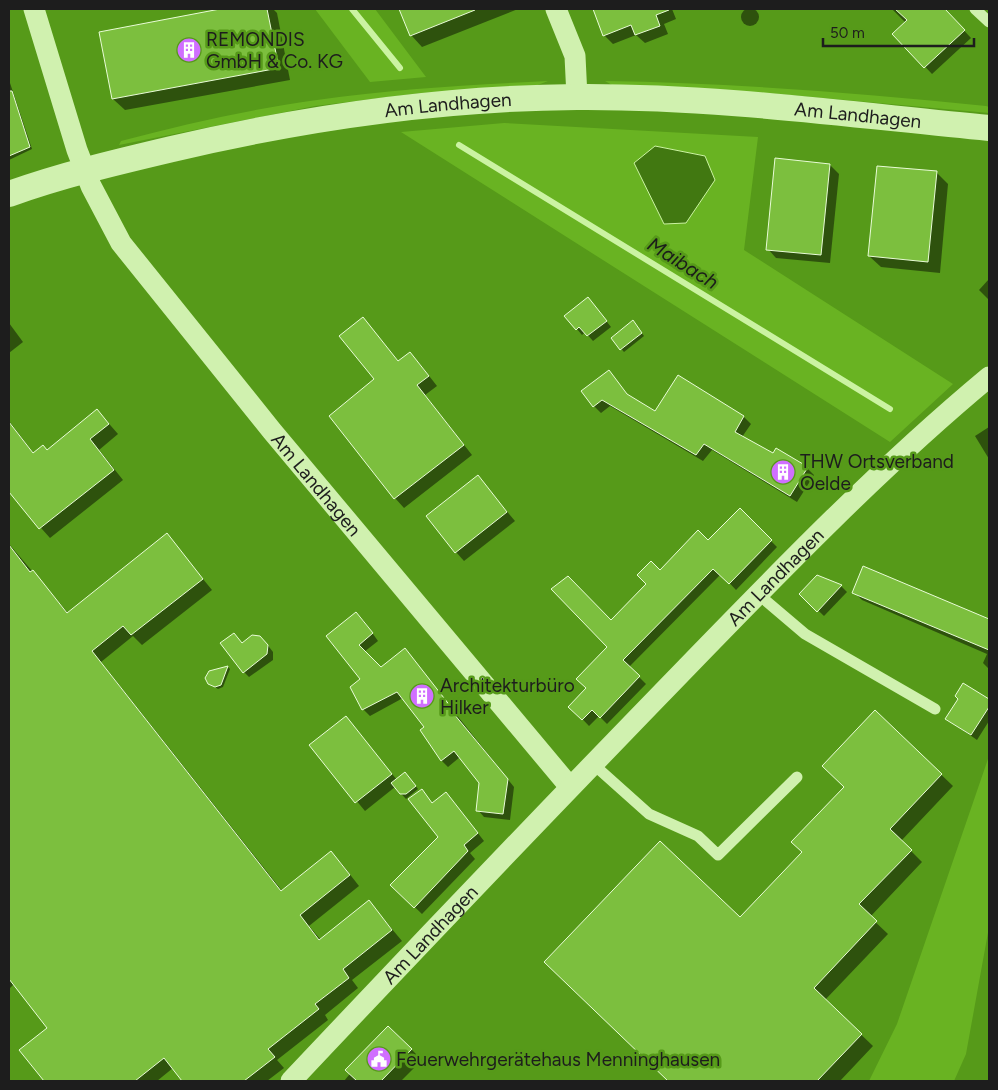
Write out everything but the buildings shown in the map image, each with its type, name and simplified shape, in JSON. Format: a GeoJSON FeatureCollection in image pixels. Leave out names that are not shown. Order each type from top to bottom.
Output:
{"type":"FeatureCollection","features":[{"type":"Feature","properties":{"kind":"street","name":"Am Landhagen"},"geometry":{"type":"LineString","coordinates":[[34,9],[84,169],[121,243],[272,431],[570,787]]}},
{"type":"Feature","properties":{"kind":"street"},"geometry":{"type":"LineString","coordinates":[[556,9],[575,56],[577,97]]}},
{"type":"Feature","properties":{"kind":"street","name":"Am Landhagen"},"geometry":{"type":"LineString","coordinates":[[9,194],[84,169],[236,134],[373,112],[500,100],[577,97],[708,101],[989,128]]}},
{"type":"Feature","properties":{"kind":"street","name":"Am Landhagen"},"geometry":{"type":"LineString","coordinates":[[291,1081],[592,764],[758,594],[875,479],[954,406],[989,377]]}},
{"type":"Feature","properties":{"kind":"lane"},"geometry":{"type":"LineString","coordinates":[[975,9],[989,22]]}},
{"type":"Feature","properties":{"kind":"lane"},"geometry":{"type":"LineString","coordinates":[[758,594],[805,634],[935,709]]}},
{"type":"Feature","properties":{"kind":"lane"},"geometry":{"type":"LineString","coordinates":[[592,764],[649,814],[698,836],[718,855],[797,777]]}},
{"type":"Feature","properties":{"kind":"shaded area"},"geometry":{"type":"Polygon","coordinates":[[[315,9],[375,9],[426,77],[370,82],[315,9]]]}},
{"type":"Feature","properties":{"kind":"shaded area"},"geometry":{"type":"Polygon","coordinates":[[[548,81],[535,86],[421,93],[315,106],[119,145],[121,141],[169,129],[243,112],[292,104],[404,90],[548,81]]]}},
{"type":"Feature","properties":{"kind":"shaded area"},"geometry":{"type":"Polygon","coordinates":[[[605,81],[749,86],[844,93],[986,106],[989,107],[989,113],[779,94],[612,85],[605,81]]]}},
{"type":"Feature","properties":{"kind":"shaded area"},"geometry":{"type":"Polygon","coordinates":[[[504,123],[758,137],[744,250],[953,384],[890,442],[401,132],[504,123]]]}},
{"type":"Feature","properties":{"kind":"shaded area"},"geometry":{"type":"Polygon","coordinates":[[[655,146],[705,156],[715,180],[686,223],[664,224],[634,163],[655,146]]]}},
{"type":"Feature","properties":{"kind":"shaded area"},"geometry":{"type":"Polygon","coordinates":[[[989,756],[989,927],[966,1054],[954,1081],[869,1081],[897,1024],[989,756]]]}},
{"type":"Feature","properties":{"kind":"waterway","name":"Maibach"},"geometry":{"type":"LineString","coordinates":[[352,9],[400,68]]}},
{"type":"Feature","properties":{"kind":"waterway","name":"Maibach"},"geometry":{"type":"LineString","coordinates":[[459,145],[890,409]]}},
{"type":"Feature","properties":{"kind":"place","name":"REMONDIS GmbH & Co. KG"},"geometry":{"type":"Point","coordinates":[189,50]}},
{"type":"Feature","properties":{"kind":"place","name":"THW Ortsverband Oelde"},"geometry":{"type":"Point","coordinates":[783,472]}},
{"type":"Feature","properties":{"kind":"place","name":"Architekturbüro Hilker"},"geometry":{"type":"Point","coordinates":[422,696]}},
{"type":"Feature","properties":{"kind":"place","name":"Feuerwehrgerätehaus Menninghausen"},"geometry":{"type":"Point","coordinates":[379,1059]}}]}
